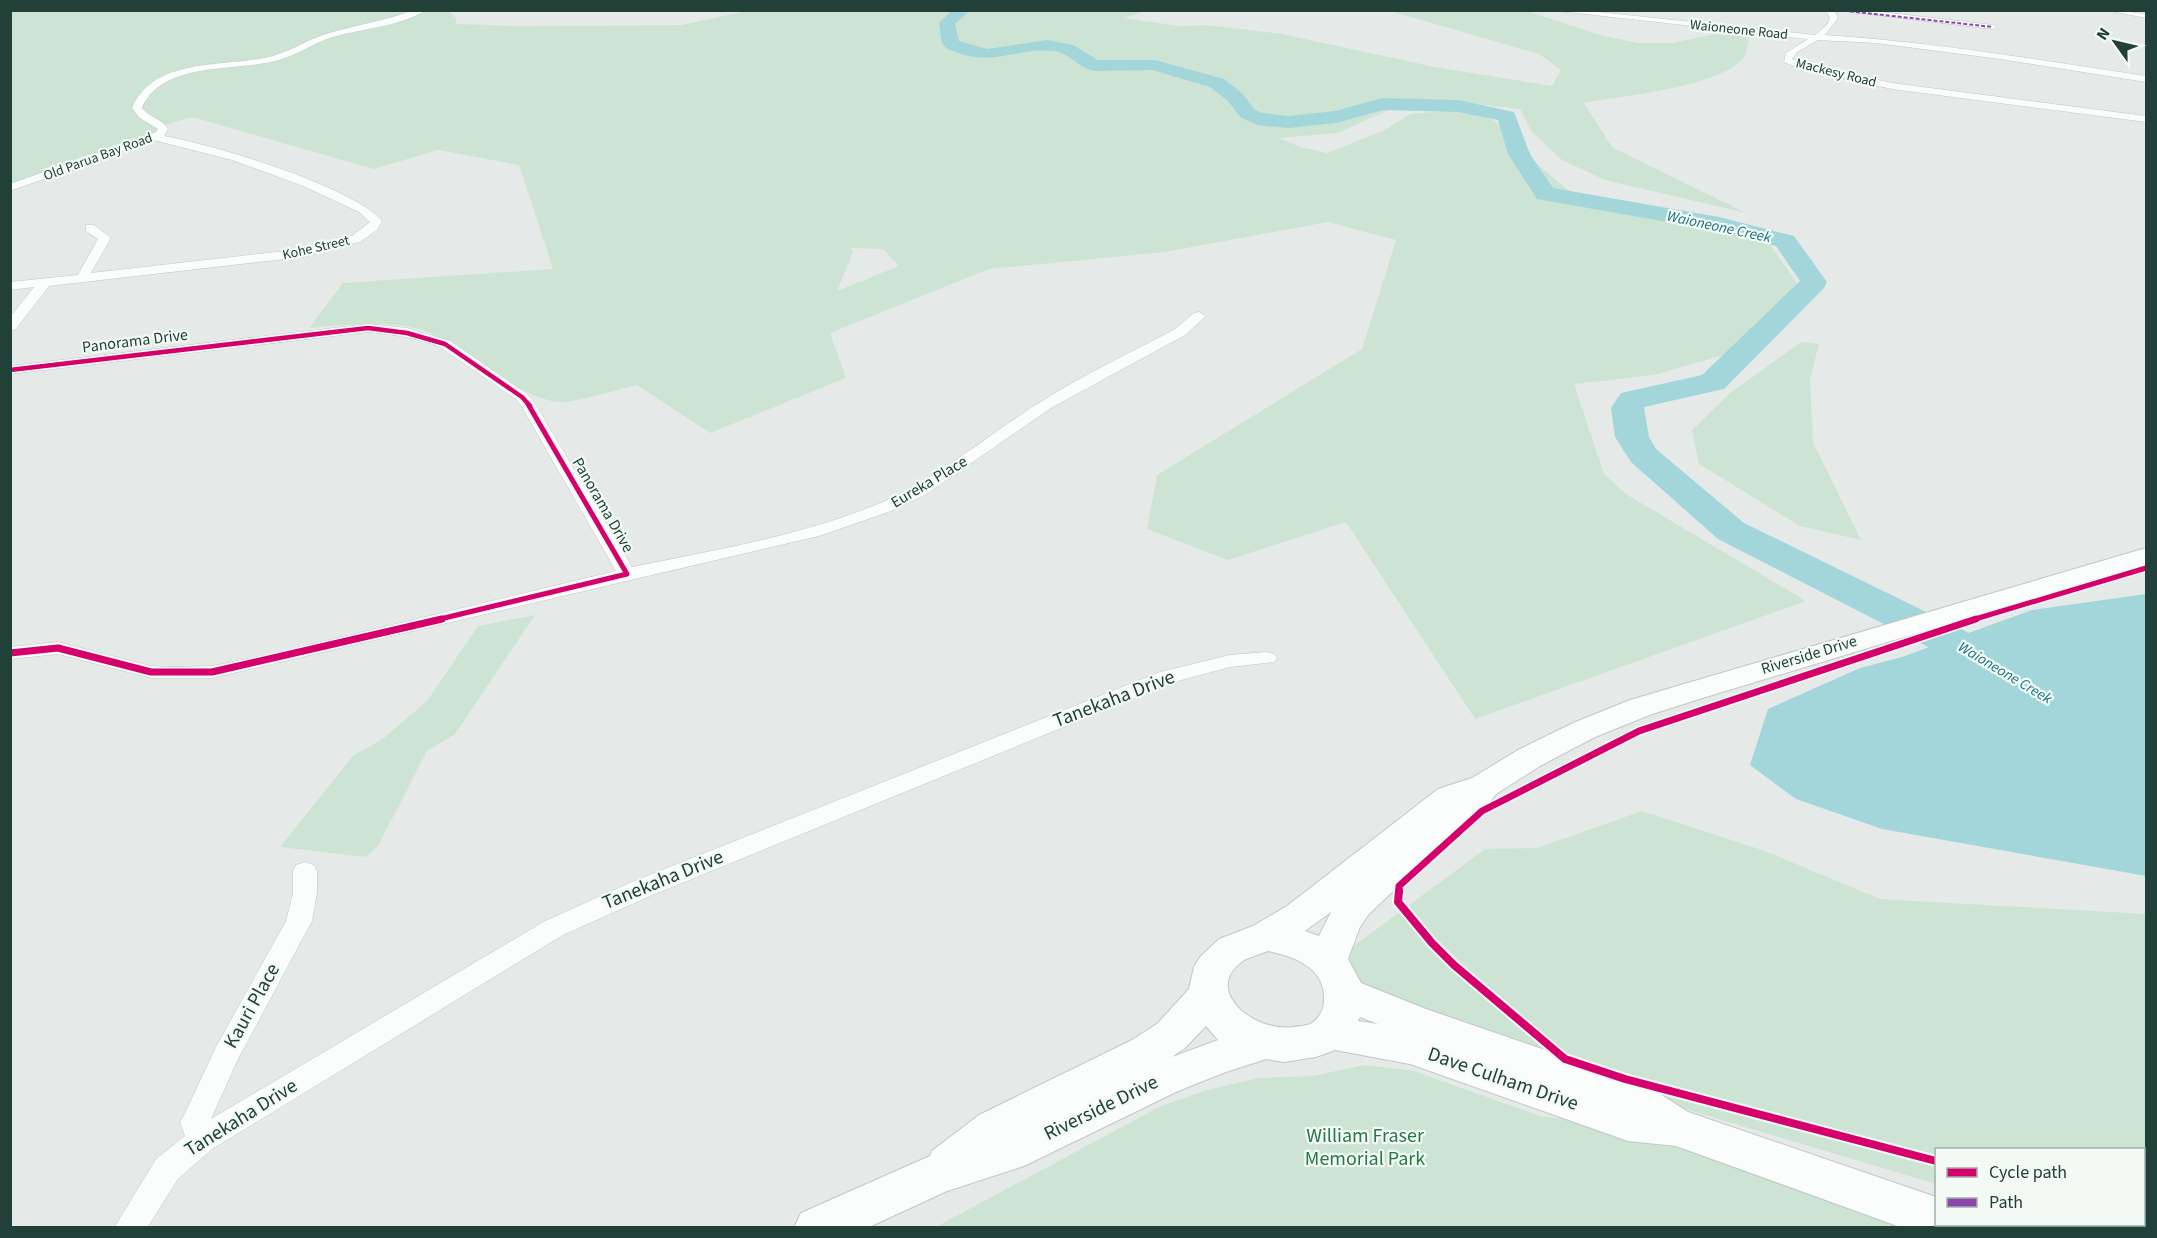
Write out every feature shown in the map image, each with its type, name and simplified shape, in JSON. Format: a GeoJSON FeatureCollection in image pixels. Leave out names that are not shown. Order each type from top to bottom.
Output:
{"type":"FeatureCollection","features":[{"type":"Feature","properties":{"kind":"main road","name":"Riverside Drive"},"geometry":{"type":"LineString","coordinates":[[1266,936],[1299,916],[1450,797],[1484,786],[1529,758],[1584,730],[1641,707],[1894,629],[2146,556]]}},
{"type":"Feature","properties":{"kind":"main road","name":"Riverside Drive"},"geometry":{"type":"LineString","coordinates":[[1336,977],[1343,923],[1355,905],[1399,864],[1467,809],[1484,786]]}},
{"type":"Feature","properties":{"kind":"main road"},"geometry":{"type":"LineString","coordinates":[[1266,936],[1311,948],[1336,977],[1345,1005],[1338,1022],[1320,1038],[1303,1044],[1280,1046],[1264,1043],[1235,1031],[1220,1017],[1207,996],[1209,978],[1216,960],[1231,947],[1266,936]]}},
{"type":"Feature","properties":{"kind":"main road","name":"Dave Culham Drive"},"geometry":{"type":"LineString","coordinates":[[1336,977],[1412,1021],[1632,1098],[1676,1127]]}},
{"type":"Feature","properties":{"kind":"main road","name":"Riverside Drive"},"geometry":{"type":"LineString","coordinates":[[939,1173],[994,1128],[1146,1052],[1171,1036],[1207,996]]}},
{"type":"Feature","properties":{"kind":"main road","name":"Dave Culham Drive"},"geometry":{"type":"LineString","coordinates":[[1329,1032],[1410,1047],[1628,1122],[1676,1127],[1935,1218]]}},
{"type":"Feature","properties":{"kind":"main road","name":"Riverside Drive"},"geometry":{"type":"LineString","coordinates":[[817,1227],[939,1173],[1009,1152],[1161,1079],[1215,1058],[1264,1043]]}},
{"type":"Feature","properties":{"kind":"street","name":"Old Parua Bay Road"},"geometry":{"type":"LineString","coordinates":[[10,188],[154,137],[163,129],[159,124],[143,116],[137,108],[138,104],[150,90],[175,73],[206,66],[277,58],[327,36],[387,23],[423,10]]}},
{"type":"Feature","properties":{"kind":"street","name":"Waioneone Road"},"geometry":{"type":"LineString","coordinates":[[1552,10],[1819,37]]}},
{"type":"Feature","properties":{"kind":"street"},"geometry":{"type":"LineString","coordinates":[[1819,37],[1832,25],[1834,18],[1830,10]]}},
{"type":"Feature","properties":{"kind":"street"},"geometry":{"type":"LineString","coordinates":[[1838,10],[1993,27]]}},
{"type":"Feature","properties":{"kind":"street"},"geometry":{"type":"LineString","coordinates":[[2115,10],[2146,16]]}},
{"type":"Feature","properties":{"kind":"street","name":"Mackesy Road"},"geometry":{"type":"LineString","coordinates":[[2146,79],[2000,56],[1859,39],[1819,37],[1790,54],[1787,60],[1804,67],[1885,85],[2146,119]]}},
{"type":"Feature","properties":{"kind":"street","name":"Kohe Street"},"geometry":{"type":"LineString","coordinates":[[10,286],[314,251],[356,239],[367,233],[376,222],[365,211],[310,183],[177,140],[154,137]]}},
{"type":"Feature","properties":{"kind":"street"},"geometry":{"type":"LineString","coordinates":[[82,278],[105,238],[90,228]]}},
{"type":"Feature","properties":{"kind":"street"},"geometry":{"type":"LineString","coordinates":[[10,327],[44,283]]}},
{"type":"Feature","properties":{"kind":"street","name":"Eureka Place"},"geometry":{"type":"LineString","coordinates":[[627,574],[821,531],[898,502],[919,491],[1065,394],[1180,332],[1198,316]]}},
{"type":"Feature","properties":{"kind":"street","name":"Panorama Drive"},"geometry":{"type":"LineString","coordinates":[[10,370],[368,328],[404,332],[435,339],[493,377],[529,405],[627,574],[212,672],[190,674],[151,672],[58,648],[10,653]]}},
{"type":"Feature","properties":{"kind":"street","name":"Tanekaha Drive"},"geometry":{"type":"LineString","coordinates":[[129,1227],[167,1170],[202,1140],[570,919],[1167,677],[1230,661],[1267,658]]}},
{"type":"Feature","properties":{"kind":"street","name":"Kauri Place"},"geometry":{"type":"LineString","coordinates":[[202,1140],[195,1122],[226,1054],[299,921],[305,893],[305,871]]}},
{"type":"Feature","properties":{"kind":"green space"},"geometry":{"type":"Polygon","coordinates":[[[448,10],[456,18],[456,24],[519,26],[682,25],[751,10],[1146,11],[1124,18],[1179,26],[1207,25],[1282,34],[1435,67],[1552,86],[1561,70],[1539,54],[1390,11],[1527,11],[1600,35],[1638,43],[1673,43],[1719,33],[1750,32],[1745,55],[1734,66],[1717,75],[1671,88],[1584,103],[1612,147],[1746,213],[1605,180],[1562,160],[1531,131],[1520,109],[1456,102],[1409,101],[1337,133],[1280,138],[1300,147],[1327,153],[1385,130],[1410,114],[1454,110],[1488,118],[1516,132],[1528,156],[1570,192],[1679,214],[1769,243],[1798,285],[1752,347],[1654,375],[1574,384],[1604,474],[1626,494],[1806,601],[1475,719],[1346,522],[1228,560],[1147,529],[1157,475],[1362,349],[1396,240],[1328,222],[1165,252],[989,269],[830,333],[846,378],[710,433],[637,385],[561,402],[545,399],[511,384],[444,340],[415,328],[370,324],[309,328],[343,283],[553,269],[519,165],[438,150],[374,169],[192,117],[161,126],[156,136],[11,187],[10,11],[448,10]],[[850,248],[853,252],[837,291],[899,266],[883,249],[850,248]]]}},
{"type":"Feature","properties":{"kind":"green space"},"geometry":{"type":"Polygon","coordinates":[[[1801,342],[1819,344],[1810,379],[1813,442],[1861,540],[1800,526],[1699,464],[1692,430],[1729,394],[1801,342]]]}},
{"type":"Feature","properties":{"kind":"green space"},"geometry":{"type":"Polygon","coordinates":[[[535,615],[455,734],[427,751],[378,846],[365,857],[280,847],[353,756],[384,738],[427,701],[478,626],[535,615]]]}},
{"type":"Feature","properties":{"kind":"green space"},"geometry":{"type":"Polygon","coordinates":[[[1642,811],[1765,851],[1880,899],[2146,914],[2146,1227],[2084,1228],[2077,1226],[2145,1226],[2145,1148],[1935,1148],[1935,1184],[1675,1106],[1362,991],[1343,954],[1485,849],[1537,848],[1642,811]]]}},
{"type":"Feature","properties":{"kind":"green space","name":"William Fraser Memorial Park"},"geometry":{"type":"Polygon","coordinates":[[[1365,1065],[1414,1071],[1540,1116],[1603,1124],[1931,1227],[934,1228],[1159,1107],[1207,1090],[1258,1078],[1312,1076],[1365,1065]]]}},
{"type":"Feature","properties":{"kind":"water"},"geometry":{"type":"Polygon","coordinates":[[[2146,594],[2146,876],[1882,829],[1796,799],[1750,765],[1768,709],[1860,668],[1902,657],[2032,610],[2146,594]]]}},
{"type":"Feature","properties":{"kind":"waterway","name":"Waioneone Creek"},"geometry":{"type":"LineString","coordinates":[[962,10],[947,23],[951,44],[964,49],[990,54],[1048,45],[1076,53],[1094,66],[1155,65],[1217,83],[1235,97],[1247,113],[1257,119],[1289,122],[1336,117],[1382,104],[1458,106],[1507,116],[1519,154],[1545,194],[1719,224],[1785,241],[1814,282],[1713,382],[1632,400],[1627,408],[1632,437],[1643,455],[1731,531],[1998,666]]}},
{"type":"Feature","properties":{"kind":"marked path"},"geometry":{"type":"LineString","coordinates":[[1838,10],[1993,27]]}},
{"type":"Feature","properties":{"kind":"cycle path"},"geometry":{"type":"LineString","coordinates":[[10,370],[368,328],[407,333],[436,340],[522,397],[529,405],[627,574],[267,661],[212,672],[151,672],[58,648],[10,653]]}},
{"type":"Feature","properties":{"kind":"cycle path"},"geometry":{"type":"LineString","coordinates":[[1935,1161],[1625,1079],[1565,1059],[1454,965],[1432,943],[1398,902],[1399,886],[1482,811],[1639,731],[1996,612],[2146,568]]}}]}
